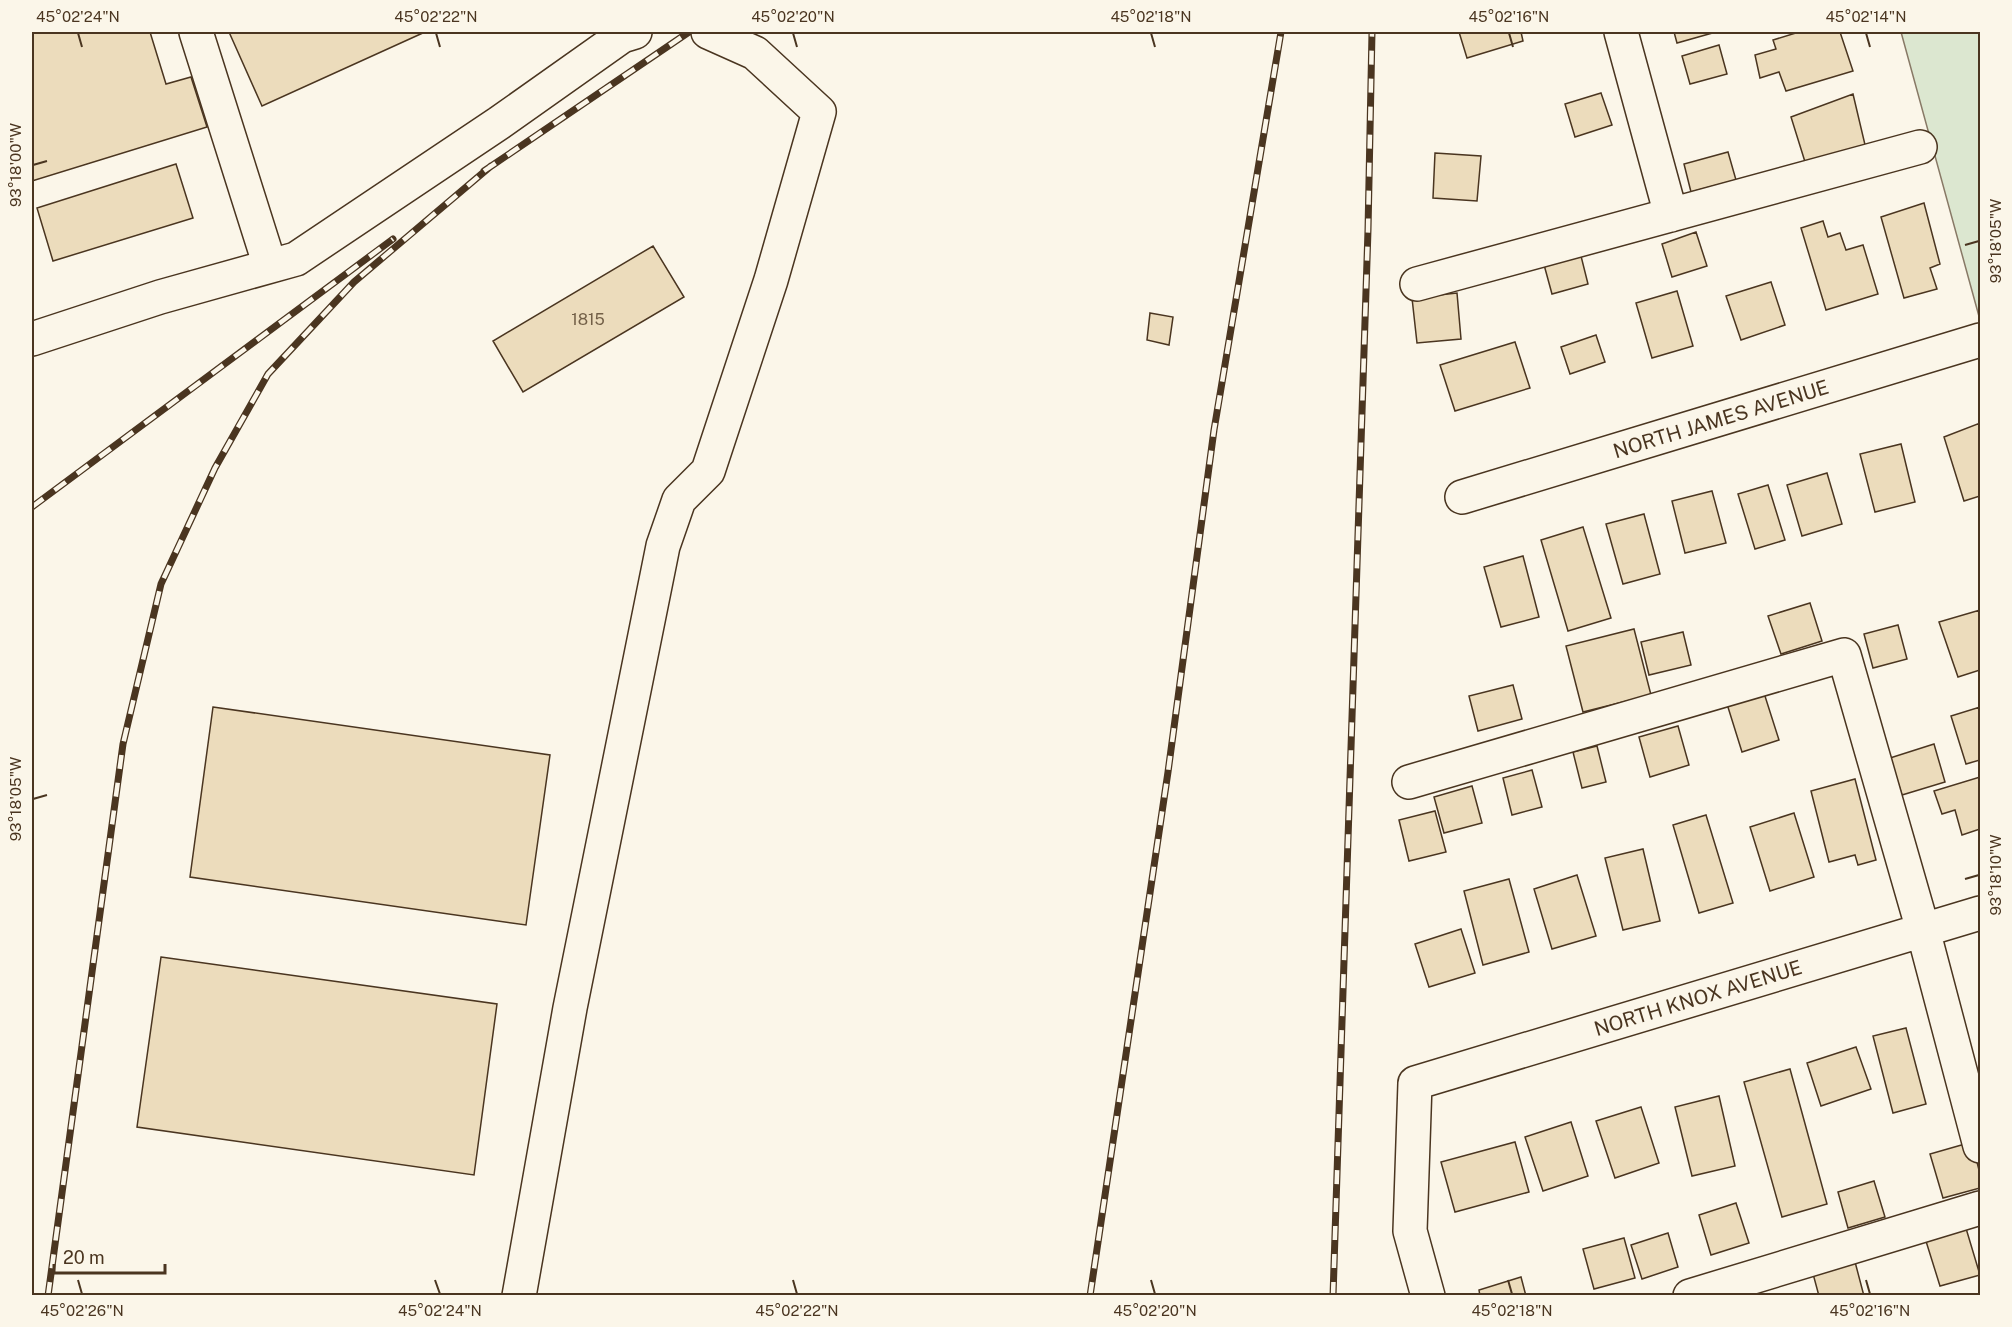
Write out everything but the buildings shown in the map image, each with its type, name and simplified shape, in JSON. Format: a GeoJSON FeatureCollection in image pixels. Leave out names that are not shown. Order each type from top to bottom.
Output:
{"type":"FeatureCollection","features":[{"type":"Feature","properties":{"kind":"street"},"geometry":{"type":"LineString","coordinates":[[196,32],[270,266]]}},
{"type":"Feature","properties":{"kind":"street"},"geometry":{"type":"LineString","coordinates":[[32,339],[160,297],[296,259],[499,123],[622,36],[635,32]]}},
{"type":"Feature","properties":{"kind":"street"},"geometry":{"type":"LineString","coordinates":[[519,1296],[570,1008],[663,546],[679,500],[708,471],[771,280],[819,112],[755,53],[708,32]]}},
{"type":"Feature","properties":{"kind":"street"},"geometry":{"type":"LineString","coordinates":[[1621,32],[1671,215]]}},
{"type":"Feature","properties":{"kind":"street"},"geometry":{"type":"LineString","coordinates":[[1417,284],[1920,147]]}},
{"type":"Feature","properties":{"kind":"street","name":"NORTH JAMES AVENUE"},"geometry":{"type":"LineString","coordinates":[[1462,497],[1980,340]]}},
{"type":"Feature","properties":{"kind":"street"},"geometry":{"type":"LineString","coordinates":[[1409,782],[1844,655],[1923,930],[1980,1146]]}},
{"type":"Feature","properties":{"kind":"street","name":"NORTH KNOX AVENUE"},"geometry":{"type":"LineString","coordinates":[[1428,1296],[1410,1231],[1415,1083],[1980,913]]}},
{"type":"Feature","properties":{"kind":"street"},"geometry":{"type":"LineString","coordinates":[[1690,1296],[1980,1208]]}},
{"type":"Feature","properties":{"kind":"green space"},"geometry":{"type":"Polygon","coordinates":[[[1901,32],[1980,32],[1980,320],[1901,32]]]}},
{"type":"Feature","properties":{"kind":"railway"},"geometry":{"type":"LineString","coordinates":[[484,171],[689,32]]}},
{"type":"Feature","properties":{"kind":"railway"},"geometry":{"type":"LineString","coordinates":[[1090,1296],[1168,772],[1214,430],[1281,32]]}},
{"type":"Feature","properties":{"kind":"railway"},"geometry":{"type":"LineString","coordinates":[[1333,1296],[1368,230],[1372,32]]}},
{"type":"Feature","properties":{"kind":"railway"},"geometry":{"type":"LineString","coordinates":[[48,1296],[123,744],[161,584],[215,468],[268,374],[354,282],[491,166]]}},
{"type":"Feature","properties":{"kind":"railway"},"geometry":{"type":"LineString","coordinates":[[32,507],[393,239]]}}]}
